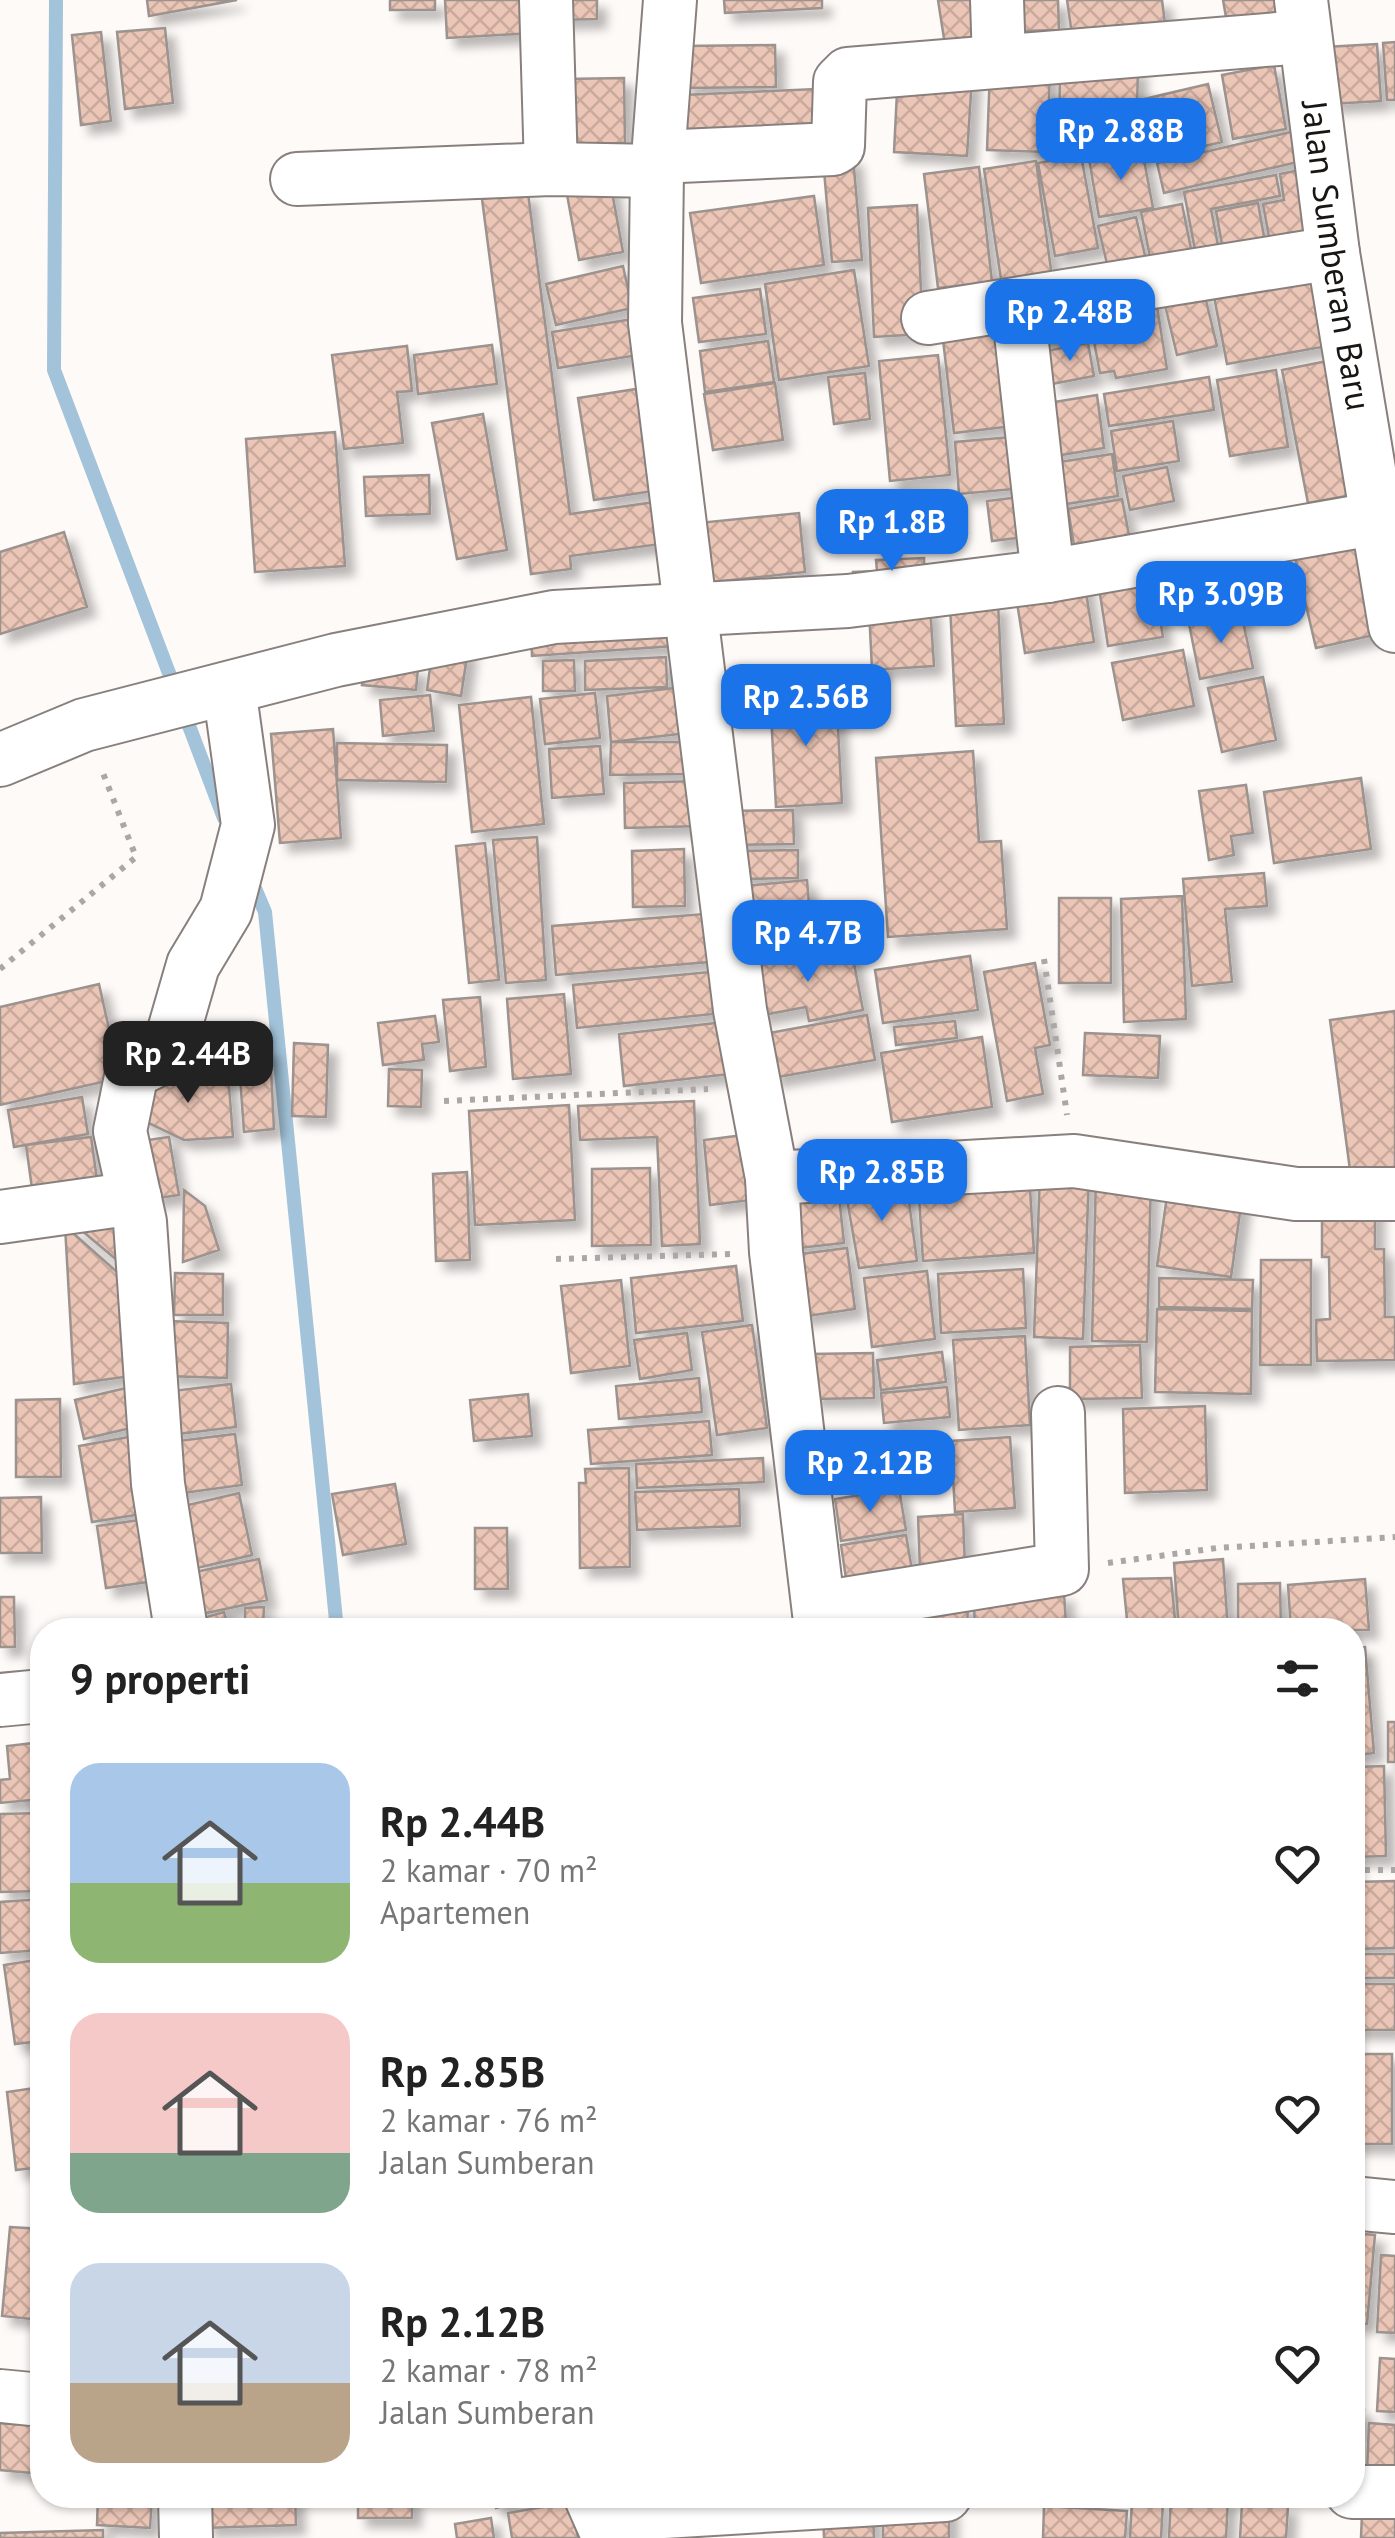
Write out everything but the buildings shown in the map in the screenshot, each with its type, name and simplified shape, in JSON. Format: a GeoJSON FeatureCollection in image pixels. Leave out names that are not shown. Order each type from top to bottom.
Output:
{"type":"FeatureCollection","features":[{"type":"Feature","properties":{"kind":"street"},"geometry":{"type":"LineString","coordinates":[[546,0],[551,169]]}},
{"type":"Feature","properties":{"kind":"street"},"geometry":{"type":"LineString","coordinates":[[670,0],[658,164],[655,322],[740,1010],[772,1178],[776,1252],[821,1618]]}},
{"type":"Feature","properties":{"kind":"street"},"geometry":{"type":"LineString","coordinates":[[997,0],[1000,62]]}},
{"type":"Feature","properties":{"kind":"street"},"geometry":{"type":"LineString","coordinates":[[297,179],[658,164],[833,149],[838,146],[840,82],[848,74],[1000,62],[1302,19]]}},
{"type":"Feature","properties":{"kind":"street","name":"Jalan Sumberan Baru"},"geometry":{"type":"LineString","coordinates":[[1302,19],[1333,253],[1395,626]]}},
{"type":"Feature","properties":{"kind":"street"},"geometry":{"type":"LineString","coordinates":[[928,318],[1018,307],[1333,253]]}},
{"type":"Feature","properties":{"kind":"street"},"geometry":{"type":"LineString","coordinates":[[1018,307],[1048,576]]}},
{"type":"Feature","properties":{"kind":"street"},"geometry":{"type":"LineString","coordinates":[[0,760],[84,725],[142,710],[336,660],[554,617],[848,601],[1048,576],[1379,518]]}},
{"type":"Feature","properties":{"kind":"street"},"geometry":{"type":"LineString","coordinates":[[179,1618],[158,1484],[135,1198],[120,1131],[132,1072],[166,1055],[193,965],[226,910],[248,824],[219,692]]}},
{"type":"Feature","properties":{"kind":"street"},"geometry":{"type":"LineString","coordinates":[[772,1178],[1074,1161],[1296,1194],[1395,1194]]}},
{"type":"Feature","properties":{"kind":"street"},"geometry":{"type":"LineString","coordinates":[[0,1217],[135,1198]]}},
{"type":"Feature","properties":{"kind":"street"},"geometry":{"type":"LineString","coordinates":[[826,1618],[1062,1569],[1058,1413]]}},
{"type":"Feature","properties":{"kind":"street"},"geometry":{"type":"LineString","coordinates":[[0,1700],[30,1697]]}},
{"type":"Feature","properties":{"kind":"street"},"geometry":{"type":"LineString","coordinates":[[1365,2204],[1395,2206]]}},
{"type":"Feature","properties":{"kind":"street"},"geometry":{"type":"LineString","coordinates":[[0,2396],[30,2399]]}},
{"type":"Feature","properties":{"kind":"street"},"geometry":{"type":"LineString","coordinates":[[1365,2492],[1395,2492]]}},
{"type":"Feature","properties":{"kind":"street"},"geometry":{"type":"LineString","coordinates":[[185,2508],[186,2538]]}},
{"type":"Feature","properties":{"kind":"street"},"geometry":{"type":"LineString","coordinates":[[610,2516],[738,2508]]}},
{"type":"Feature","properties":{"kind":"path"},"geometry":{"type":"LineString","coordinates":[[0,969],[136,857],[84,725]]}},
{"type":"Feature","properties":{"kind":"path"},"geometry":{"type":"LineString","coordinates":[[1044,959],[1074,1161]]}},
{"type":"Feature","properties":{"kind":"path"},"geometry":{"type":"LineString","coordinates":[[444,1101],[756,1086]]}},
{"type":"Feature","properties":{"kind":"path"},"geometry":{"type":"LineString","coordinates":[[556,1260],[776,1252]]}},
{"type":"Feature","properties":{"kind":"path"},"geometry":{"type":"LineString","coordinates":[[1062,1569],[1217,1548],[1395,1537]]}},
{"type":"Feature","properties":{"kind":"path"},"geometry":{"type":"LineString","coordinates":[[1365,1870],[1395,1870]]}},
{"type":"Feature","properties":{"kind":"waterway"},"geometry":{"type":"LineString","coordinates":[[56,0],[54,370],[224,818]]}},
{"type":"Feature","properties":{"kind":"waterway"},"geometry":{"type":"LineString","coordinates":[[251,879],[265,912],[336,1618]]}}]}
